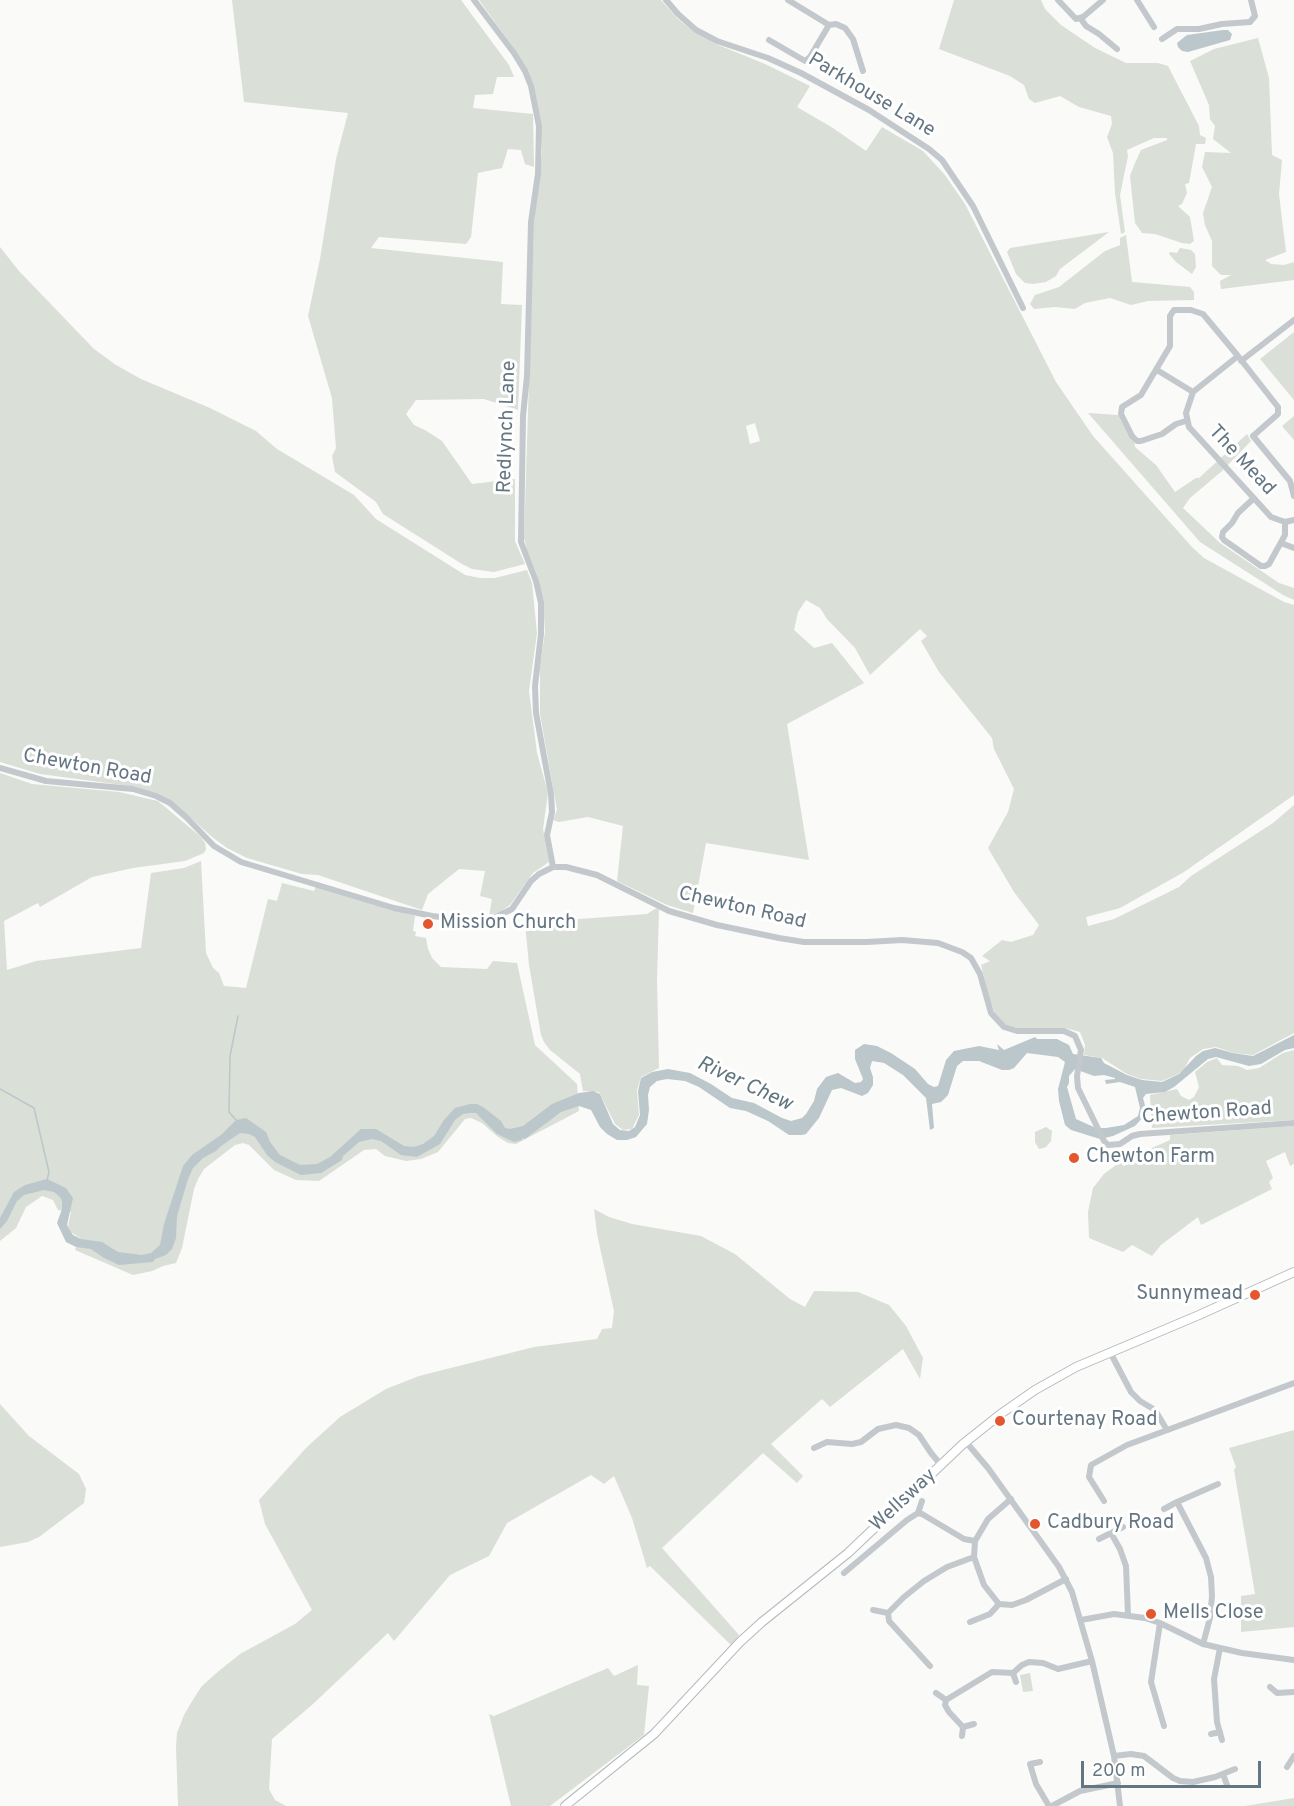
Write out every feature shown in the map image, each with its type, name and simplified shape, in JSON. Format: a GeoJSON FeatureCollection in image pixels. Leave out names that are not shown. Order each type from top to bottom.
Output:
{"type":"FeatureCollection","features":[{"type":"Feature","properties":{"kind":"main road","name":"Wellsway"},"geometry":{"type":"LineString","coordinates":[[565,1806],[654,1734],[755,1629],[848,1553],[966,1442],[1002,1413],[1076,1367],[1293,1275]]}},
{"type":"Feature","properties":{"kind":"street","name":"Redlynch Lane"},"geometry":{"type":"LineString","coordinates":[[474,0],[525,71],[531,86],[539,126],[538,174],[531,222],[527,376],[523,416],[521,542],[536,581],[541,603],[542,634],[536,704],[551,794],[552,812],[547,836],[554,867]]}},
{"type":"Feature","properties":{"kind":"street","name":"Parkhouse Lane"},"geometry":{"type":"LineString","coordinates":[[666,0],[696,30],[717,41],[768,57],[801,73],[869,110],[942,160],[969,200],[1023,309]]}},
{"type":"Feature","properties":{"kind":"street"},"geometry":{"type":"LineString","coordinates":[[789,0],[829,25],[836,24],[845,28],[851,35],[863,71]]}},
{"type":"Feature","properties":{"kind":"street"},"geometry":{"type":"LineString","coordinates":[[1058,0],[1076,19],[1081,19],[1086,26],[1117,49]]}},
{"type":"Feature","properties":{"kind":"street"},"geometry":{"type":"LineString","coordinates":[[1081,19],[1103,0]]}},
{"type":"Feature","properties":{"kind":"street"},"geometry":{"type":"LineString","coordinates":[[1137,0],[1154,27]]}},
{"type":"Feature","properties":{"kind":"street"},"geometry":{"type":"LineString","coordinates":[[1162,39],[1177,29],[1199,29],[1222,24],[1250,22],[1255,16],[1251,0]]}},
{"type":"Feature","properties":{"kind":"street"},"geometry":{"type":"LineString","coordinates":[[769,40],[805,61],[810,57],[829,25]]}},
{"type":"Feature","properties":{"kind":"street"},"geometry":{"type":"LineString","coordinates":[[1186,421],[1176,424],[1161,434],[1137,441],[1123,419],[1122,407],[1141,395],[1170,346],[1170,316],[1174,310],[1191,310],[1203,314],[1278,407],[1278,414],[1253,436],[1290,481],[1294,496]]}},
{"type":"Feature","properties":{"kind":"street"},"geometry":{"type":"LineString","coordinates":[[1156,370],[1193,392],[1294,320]]}},
{"type":"Feature","properties":{"kind":"street","name":"The Mead"},"geometry":{"type":"LineString","coordinates":[[1193,392],[1186,413],[1186,421],[1193,433],[1271,518],[1285,522]]}},
{"type":"Feature","properties":{"kind":"street"},"geometry":{"type":"LineString","coordinates":[[1253,499],[1222,532],[1222,537],[1261,566],[1269,564],[1281,543],[1285,535],[1285,522],[1294,520]]}},
{"type":"Feature","properties":{"kind":"street"},"geometry":{"type":"LineString","coordinates":[[1281,543],[1294,548]]}},
{"type":"Feature","properties":{"kind":"street","name":"Chewton Road"},"geometry":{"type":"LineString","coordinates":[[0,768],[46,781],[133,789],[156,796],[170,803],[214,846],[242,862],[394,908],[432,916],[478,921],[504,914],[516,904],[531,881],[539,874],[554,867],[577,868],[597,875],[669,911],[717,925],[779,938],[817,942],[928,941],[955,949],[971,958],[977,969],[989,1007],[1000,1025],[1013,1030],[1068,1031],[1078,1040],[1080,1046],[1078,1088],[1108,1145],[1115,1145],[1140,1134],[1294,1124]]}},
{"type":"Feature","properties":{"kind":"street"},"geometry":{"type":"LineString","coordinates":[[1110,1353],[1131,1392],[1155,1410],[1167,1430]]}},
{"type":"Feature","properties":{"kind":"street"},"geometry":{"type":"LineString","coordinates":[[1104,1501],[1089,1477],[1090,1465],[1127,1445],[1294,1383]]}},
{"type":"Feature","properties":{"kind":"street"},"geometry":{"type":"LineString","coordinates":[[1285,1387],[1289,1394]]}},
{"type":"Feature","properties":{"kind":"street"},"geometry":{"type":"LineString","coordinates":[[814,1448],[827,1442],[857,1443],[878,1429],[890,1425],[904,1426],[919,1435],[941,1465]]}},
{"type":"Feature","properties":{"kind":"street"},"geometry":{"type":"LineString","coordinates":[[824,1433],[827,1442]]}},
{"type":"Feature","properties":{"kind":"street"},"geometry":{"type":"LineString","coordinates":[[966,1442],[1011,1499],[1066,1579],[1081,1620],[1092,1661],[1114,1756],[1120,1806]]}},
{"type":"Feature","properties":{"kind":"street"},"geometry":{"type":"LineString","coordinates":[[1164,1509],[1218,1484]]}},
{"type":"Feature","properties":{"kind":"street"},"geometry":{"type":"LineString","coordinates":[[1011,1499],[988,1519],[975,1541],[974,1557],[984,1586],[999,1604],[1007,1606],[1018,1604],[1066,1579]]}},
{"type":"Feature","properties":{"kind":"street"},"geometry":{"type":"LineString","coordinates":[[844,1573],[918,1513],[922,1501]]}},
{"type":"Feature","properties":{"kind":"street"},"geometry":{"type":"LineString","coordinates":[[1178,1502],[1206,1558],[1211,1577],[1210,1618],[1203,1644]]}},
{"type":"Feature","properties":{"kind":"street"},"geometry":{"type":"LineString","coordinates":[[918,1513],[964,1539],[975,1541]]}},
{"type":"Feature","properties":{"kind":"street"},"geometry":{"type":"LineString","coordinates":[[1099,1539],[1123,1527]]}},
{"type":"Feature","properties":{"kind":"street"},"geometry":{"type":"LineString","coordinates":[[1111,1533],[1126,1566],[1128,1615]]}},
{"type":"Feature","properties":{"kind":"street"},"geometry":{"type":"LineString","coordinates":[[888,1613],[924,1581],[947,1567],[974,1557]]}},
{"type":"Feature","properties":{"kind":"street"},"geometry":{"type":"LineString","coordinates":[[970,1622],[980,1614],[993,1612],[999,1604]]}},
{"type":"Feature","properties":{"kind":"street"},"geometry":{"type":"LineString","coordinates":[[873,1610],[888,1613]]}},
{"type":"Feature","properties":{"kind":"street"},"geometry":{"type":"LineString","coordinates":[[888,1613],[889,1621],[930,1666]]}},
{"type":"Feature","properties":{"kind":"street"},"geometry":{"type":"LineString","coordinates":[[1081,1620],[1098,1616],[1128,1615],[1160,1623],[1203,1644],[1294,1660]]}},
{"type":"Feature","properties":{"kind":"street"},"geometry":{"type":"LineString","coordinates":[[1160,1623],[1151,1682],[1164,1720]]}},
{"type":"Feature","properties":{"kind":"street"},"geometry":{"type":"LineString","coordinates":[[1220,1648],[1214,1679],[1217,1722],[1222,1740]]}},
{"type":"Feature","properties":{"kind":"street"},"geometry":{"type":"LineString","coordinates":[[913,1660],[919,1654]]}},
{"type":"Feature","properties":{"kind":"street"},"geometry":{"type":"LineString","coordinates":[[963,1726],[945,1706],[946,1700],[992,1672],[1013,1673],[1029,1662],[1043,1663],[1058,1669],[1092,1661]]}},
{"type":"Feature","properties":{"kind":"street"},"geometry":{"type":"LineString","coordinates":[[1013,1673],[1016,1682]]}},
{"type":"Feature","properties":{"kind":"street"},"geometry":{"type":"LineString","coordinates":[[1270,1687],[1277,1693],[1294,1692]]}},
{"type":"Feature","properties":{"kind":"street"},"geometry":{"type":"LineString","coordinates":[[936,1694],[946,1700]]}},
{"type":"Feature","properties":{"kind":"street"},"geometry":{"type":"LineString","coordinates":[[963,1726],[974,1724]]}},
{"type":"Feature","properties":{"kind":"street"},"geometry":{"type":"LineString","coordinates":[[962,1736],[963,1726]]}},
{"type":"Feature","properties":{"kind":"street"},"geometry":{"type":"LineString","coordinates":[[1211,1734],[1220,1732]]}},
{"type":"Feature","properties":{"kind":"street"},"geometry":{"type":"LineString","coordinates":[[1114,1756],[1144,1755],[1180,1781],[1193,1782],[1223,1774],[1235,1768]]}},
{"type":"Feature","properties":{"kind":"street"},"geometry":{"type":"LineString","coordinates":[[1028,1756],[1036,1784],[1051,1806],[1080,1791],[1118,1783]]}},
{"type":"Feature","properties":{"kind":"street"},"geometry":{"type":"LineString","coordinates":[[1287,1767],[1290,1757]]}},
{"type":"Feature","properties":{"kind":"street"},"geometry":{"type":"LineString","coordinates":[[1030,1764],[1040,1762]]}},
{"type":"Feature","properties":{"kind":"street"},"geometry":{"type":"LineString","coordinates":[[1223,1774],[1227,1785]]}},
{"type":"Feature","properties":{"kind":"shaded area"},"geometry":{"type":"Polygon","coordinates":[[[232,0],[461,0],[509,65],[514,77],[497,77],[493,94],[475,95],[473,108],[533,114],[534,167],[525,164],[521,150],[508,149],[502,168],[478,173],[471,237],[466,244],[379,237],[371,248],[503,262],[501,304],[522,305],[518,410],[484,399],[416,400],[406,414],[414,425],[442,441],[472,484],[515,479],[515,541],[525,564],[494,572],[472,569],[383,514],[376,502],[335,472],[332,456],[336,448],[332,398],[308,316],[320,259],[336,159],[348,113],[244,102],[232,0]]]}},
{"type":"Feature","properties":{"kind":"shaded area"},"geometry":{"type":"Polygon","coordinates":[[[479,0],[661,0],[695,33],[810,86],[797,107],[866,151],[882,127],[923,151],[945,175],[965,204],[1056,382],[1093,436],[1204,558],[1284,602],[1294,605],[1294,795],[1184,872],[1120,908],[1086,917],[1088,926],[1114,919],[1179,887],[1191,876],[1273,823],[1294,805],[1294,1033],[1253,1055],[1234,1053],[1216,1047],[1203,1049],[1190,1058],[1178,1074],[1162,1081],[1141,1079],[1127,1074],[1102,1058],[1084,1055],[1085,1045],[1080,1032],[1065,1028],[1016,1028],[1004,1024],[997,1018],[981,965],[990,961],[982,956],[1002,940],[1011,942],[1033,935],[1039,925],[1014,892],[988,848],[1008,812],[1014,789],[994,749],[992,738],[939,672],[921,641],[927,636],[920,629],[870,675],[855,648],[827,619],[820,608],[806,600],[798,612],[794,630],[814,648],[832,643],[864,683],[787,724],[809,860],[706,843],[693,913],[667,905],[617,881],[623,826],[588,817],[559,822],[553,820],[557,810],[540,714],[540,667],[545,632],[543,602],[537,575],[524,538],[534,222],[542,152],[541,122],[518,54],[479,0]],[[755,423],[746,426],[750,444],[760,441],[755,423]]]}},
{"type":"Feature","properties":{"kind":"shaded area"},"geometry":{"type":"Polygon","coordinates":[[[954,0],[1041,0],[1045,9],[1061,25],[1095,48],[1126,63],[1158,63],[1168,66],[1199,126],[1200,135],[1206,138],[1205,144],[1196,144],[1189,183],[1185,184],[1187,193],[1182,204],[1178,206],[1190,217],[1194,241],[1190,244],[1182,243],[1155,234],[1142,233],[1135,223],[1130,176],[1141,150],[1167,140],[1167,138],[1154,138],[1127,150],[1128,156],[1120,195],[1125,232],[1121,234],[1115,193],[1113,153],[1107,137],[1112,124],[1111,116],[1079,107],[1060,96],[1035,103],[1029,99],[1024,85],[1010,76],[939,49],[954,0]]]}},
{"type":"Feature","properties":{"kind":"shaded area"},"geometry":{"type":"Polygon","coordinates":[[[1228,30],[1232,34],[1230,40],[1188,52],[1178,47],[1177,43],[1187,35],[1228,30]]]}},
{"type":"Feature","properties":{"kind":"shaded area"},"geometry":{"type":"Polygon","coordinates":[[[1258,38],[1269,78],[1272,155],[1282,160],[1279,194],[1286,252],[1265,260],[1271,264],[1284,265],[1294,262],[1294,280],[1221,289],[1220,281],[1231,275],[1221,275],[1212,266],[1212,241],[1203,213],[1212,187],[1202,167],[1205,152],[1231,153],[1213,139],[1215,126],[1210,119],[1209,105],[1190,61],[1214,49],[1258,38]]]}},
{"type":"Feature","properties":{"kind":"shaded area"},"geometry":{"type":"Polygon","coordinates":[[[1109,232],[1046,282],[1025,283],[1016,274],[1007,252],[1010,248],[1109,232]]]}},
{"type":"Feature","properties":{"kind":"shaded area"},"geometry":{"type":"Polygon","coordinates":[[[1126,235],[1132,282],[1190,287],[1194,292],[1194,300],[1148,301],[1131,305],[1110,298],[1085,303],[1075,309],[1055,307],[1034,309],[1030,304],[1035,295],[1059,287],[1105,251],[1120,245],[1120,238],[1126,235]]]}},
{"type":"Feature","properties":{"kind":"shaded area"},"geometry":{"type":"Polygon","coordinates":[[[0,247],[19,271],[94,349],[116,365],[141,379],[210,408],[256,431],[277,449],[354,495],[376,519],[465,575],[495,578],[527,570],[532,583],[537,633],[529,691],[537,753],[548,793],[543,829],[549,862],[533,873],[510,905],[489,916],[492,899],[480,896],[485,871],[459,869],[428,894],[422,910],[318,875],[302,874],[247,858],[212,837],[183,811],[137,787],[40,774],[0,762],[0,247]]]}},
{"type":"Feature","properties":{"kind":"shaded area"},"geometry":{"type":"Polygon","coordinates":[[[1180,248],[1191,250],[1195,254],[1196,267],[1192,274],[1169,254],[1170,252],[1177,253],[1180,248]]]}},
{"type":"Feature","properties":{"kind":"shaded area"},"geometry":{"type":"Polygon","coordinates":[[[1294,332],[1294,400],[1260,359],[1294,332]]]}},
{"type":"Feature","properties":{"kind":"shaded area"},"geometry":{"type":"Polygon","coordinates":[[[1088,413],[1118,415],[1135,447],[1156,465],[1175,492],[1199,478],[1247,434],[1251,441],[1222,471],[1190,498],[1183,508],[1220,543],[1279,583],[1294,588],[1294,600],[1200,542],[1088,413]]]}},
{"type":"Feature","properties":{"kind":"shaded area"},"geometry":{"type":"Polygon","coordinates":[[[1294,416],[1294,440],[1282,426],[1294,416]]]}},
{"type":"Feature","properties":{"kind":"shaded area"},"geometry":{"type":"Polygon","coordinates":[[[0,773],[32,784],[119,792],[158,801],[201,837],[206,849],[204,853],[185,861],[133,868],[92,877],[40,907],[38,903],[4,921],[7,970],[36,961],[141,948],[151,873],[184,868],[201,861],[206,953],[213,968],[219,973],[224,986],[246,988],[268,899],[277,901],[282,883],[314,891],[316,886],[415,916],[413,931],[416,932],[415,936],[426,938],[432,958],[441,967],[487,969],[493,961],[517,963],[535,1045],[577,1084],[579,1111],[516,1144],[508,1143],[498,1137],[482,1123],[471,1118],[465,1119],[438,1152],[421,1159],[406,1161],[385,1156],[376,1149],[364,1150],[319,1181],[296,1180],[274,1170],[249,1145],[243,1143],[235,1145],[204,1169],[198,1179],[182,1248],[176,1263],[152,1271],[133,1275],[75,1250],[80,1238],[71,1232],[68,1226],[71,1212],[58,1210],[53,1200],[42,1196],[26,1207],[16,1228],[0,1241],[0,773]]]}},
{"type":"Feature","properties":{"kind":"shaded area"},"geometry":{"type":"Polygon","coordinates":[[[659,908],[657,981],[659,1068],[641,1077],[637,1090],[639,1115],[632,1129],[623,1130],[615,1124],[599,1092],[583,1091],[580,1074],[550,1050],[544,1042],[529,965],[525,923],[647,914],[659,908]]]}},
{"type":"Feature","properties":{"kind":"shaded area","name":"River Chew"},"geometry":{"type":"Polygon","coordinates":[[[1294,1035],[1294,1048],[1285,1050],[1261,1064],[1249,1066],[1216,1057],[1208,1059],[1174,1087],[1165,1092],[1146,1094],[1143,1098],[1147,1113],[1135,1126],[1100,1139],[1071,1130],[1065,1125],[1058,1089],[1065,1062],[1058,1057],[1027,1053],[1014,1068],[1009,1070],[1002,1070],[979,1061],[963,1061],[957,1066],[948,1095],[941,1102],[932,1104],[934,1128],[930,1130],[926,1098],[903,1075],[884,1063],[872,1061],[870,1068],[873,1085],[868,1093],[862,1096],[841,1088],[832,1090],[819,1118],[806,1134],[802,1135],[789,1135],[768,1121],[746,1111],[730,1108],[699,1087],[685,1081],[667,1079],[657,1081],[650,1087],[647,1124],[636,1137],[627,1140],[617,1140],[607,1134],[600,1127],[591,1110],[579,1106],[561,1112],[525,1139],[514,1142],[497,1134],[476,1113],[469,1113],[455,1120],[440,1144],[417,1157],[401,1155],[381,1141],[372,1139],[359,1142],[343,1156],[342,1160],[321,1173],[301,1175],[275,1162],[267,1155],[255,1137],[240,1133],[203,1158],[193,1168],[177,1216],[176,1238],[172,1249],[153,1262],[119,1265],[91,1249],[76,1247],[66,1242],[57,1223],[62,1201],[54,1192],[44,1190],[24,1195],[17,1201],[7,1221],[0,1229],[0,1218],[14,1192],[25,1185],[47,1179],[66,1188],[73,1198],[67,1225],[73,1235],[81,1239],[102,1242],[118,1252],[142,1255],[151,1253],[160,1245],[164,1224],[183,1166],[192,1155],[221,1135],[236,1120],[246,1118],[266,1132],[280,1155],[300,1165],[317,1164],[330,1157],[361,1129],[376,1129],[404,1146],[414,1147],[423,1144],[434,1136],[455,1108],[470,1104],[483,1107],[501,1121],[505,1128],[510,1129],[523,1126],[552,1104],[579,1093],[593,1091],[600,1094],[613,1124],[620,1130],[629,1131],[635,1127],[640,1115],[638,1091],[641,1078],[652,1072],[668,1069],[690,1073],[732,1098],[754,1103],[791,1121],[802,1118],[806,1114],[814,1101],[817,1089],[826,1077],[838,1073],[855,1083],[861,1082],[863,1079],[855,1059],[855,1050],[864,1044],[877,1046],[891,1053],[915,1069],[928,1084],[934,1087],[938,1086],[946,1060],[954,1051],[979,1046],[999,1050],[997,1044],[1004,1050],[1035,1037],[1037,1039],[1057,1039],[1069,1045],[1073,1054],[1101,1058],[1104,1063],[1127,1075],[1142,1080],[1162,1082],[1179,1074],[1203,1051],[1215,1048],[1253,1056],[1294,1035]],[[1075,1069],[1069,1076],[1067,1087],[1076,1119],[1096,1128],[1106,1128],[1124,1125],[1138,1116],[1140,1108],[1135,1087],[1120,1082],[1106,1084],[1105,1080],[1115,1078],[1104,1075],[1094,1076],[1075,1069]]]}},
{"type":"Feature","properties":{"kind":"shaded area"},"geometry":{"type":"Polygon","coordinates":[[[1294,1050],[1294,1120],[1152,1128],[1150,1095],[1177,1089],[1181,1096],[1189,1100],[1194,1097],[1199,1087],[1195,1072],[1207,1062],[1217,1058],[1222,1065],[1238,1066],[1247,1070],[1259,1068],[1283,1053],[1294,1050]]]}},
{"type":"Feature","properties":{"kind":"shaded area"},"geometry":{"type":"Polygon","coordinates":[[[1294,1126],[1294,1164],[1290,1166],[1285,1152],[1266,1161],[1273,1178],[1269,1182],[1272,1189],[1201,1225],[1198,1217],[1161,1245],[1152,1256],[1132,1245],[1123,1252],[1089,1238],[1088,1212],[1093,1188],[1104,1174],[1120,1162],[1124,1166],[1137,1159],[1138,1154],[1170,1140],[1170,1135],[1294,1126]]]}},
{"type":"Feature","properties":{"kind":"shaded area"},"geometry":{"type":"Polygon","coordinates":[[[1046,1127],[1052,1131],[1051,1141],[1046,1147],[1039,1149],[1035,1142],[1035,1132],[1046,1127]]]}},
{"type":"Feature","properties":{"kind":"shaded area"},"geometry":{"type":"Polygon","coordinates":[[[594,1209],[609,1217],[632,1224],[701,1236],[735,1254],[790,1299],[805,1307],[814,1291],[858,1292],[889,1305],[906,1326],[923,1358],[920,1379],[903,1349],[830,1407],[822,1399],[771,1444],[803,1476],[797,1483],[763,1453],[662,1548],[739,1635],[732,1646],[650,1566],[647,1568],[632,1518],[614,1476],[604,1484],[591,1475],[507,1523],[489,1556],[450,1575],[394,1641],[388,1633],[313,1704],[272,1739],[269,1789],[275,1800],[286,1806],[178,1806],[177,1733],[184,1715],[202,1686],[240,1654],[295,1624],[312,1610],[265,1524],[259,1500],[307,1447],[340,1417],[386,1389],[419,1376],[534,1347],[597,1339],[602,1329],[612,1328],[614,1311],[597,1234],[594,1209]]]}},
{"type":"Feature","properties":{"kind":"shaded area"},"geometry":{"type":"Polygon","coordinates":[[[0,1404],[29,1436],[79,1474],[86,1489],[84,1503],[39,1537],[28,1542],[0,1547],[0,1404]]]}},
{"type":"Feature","properties":{"kind":"shaded area"},"geometry":{"type":"Polygon","coordinates":[[[1294,1430],[1294,1627],[1241,1632],[1241,1596],[1255,1594],[1234,1470],[1236,1467],[1229,1448],[1294,1430]]]}},
{"type":"Feature","properties":{"kind":"shaded area"},"geometry":{"type":"Polygon","coordinates":[[[638,1665],[637,1685],[649,1686],[644,1735],[550,1806],[511,1806],[489,1714],[494,1716],[608,1668],[614,1676],[638,1665]]]}},
{"type":"Feature","properties":{"kind":"shaded area"},"geometry":{"type":"Polygon","coordinates":[[[1030,1673],[1033,1691],[1023,1692],[1020,1675],[1030,1673]]]}},
{"type":"Feature","properties":{"kind":"shaded area"},"geometry":{"type":"Polygon","coordinates":[[[1294,1798],[1294,1806],[1245,1806],[1294,1798]]]}},
{"type":"Feature","properties":{"kind":"waterway"},"geometry":{"type":"LineString","coordinates":[[236,1120],[229,1112],[230,1056],[238,1016]]}},
{"type":"Feature","properties":{"kind":"waterway"},"geometry":{"type":"LineString","coordinates":[[0,1089],[34,1108],[49,1172],[47,1180]]}},
{"type":"Feature","properties":{"kind":"place","name":"Mission Church"},"geometry":{"type":"Point","coordinates":[428,924]}},
{"type":"Feature","properties":{"kind":"place","name":"Chewton Farm"},"geometry":{"type":"Point","coordinates":[1074,1158]}},
{"type":"Feature","properties":{"kind":"place","name":"Sunnymead"},"geometry":{"type":"Point","coordinates":[1255,1295]}},
{"type":"Feature","properties":{"kind":"place","name":"Courtenay Road"},"geometry":{"type":"Point","coordinates":[1000,1421]}},
{"type":"Feature","properties":{"kind":"place","name":"Cadbury Road"},"geometry":{"type":"Point","coordinates":[1035,1524]}},
{"type":"Feature","properties":{"kind":"place","name":"Mells Close"},"geometry":{"type":"Point","coordinates":[1151,1614]}}]}
